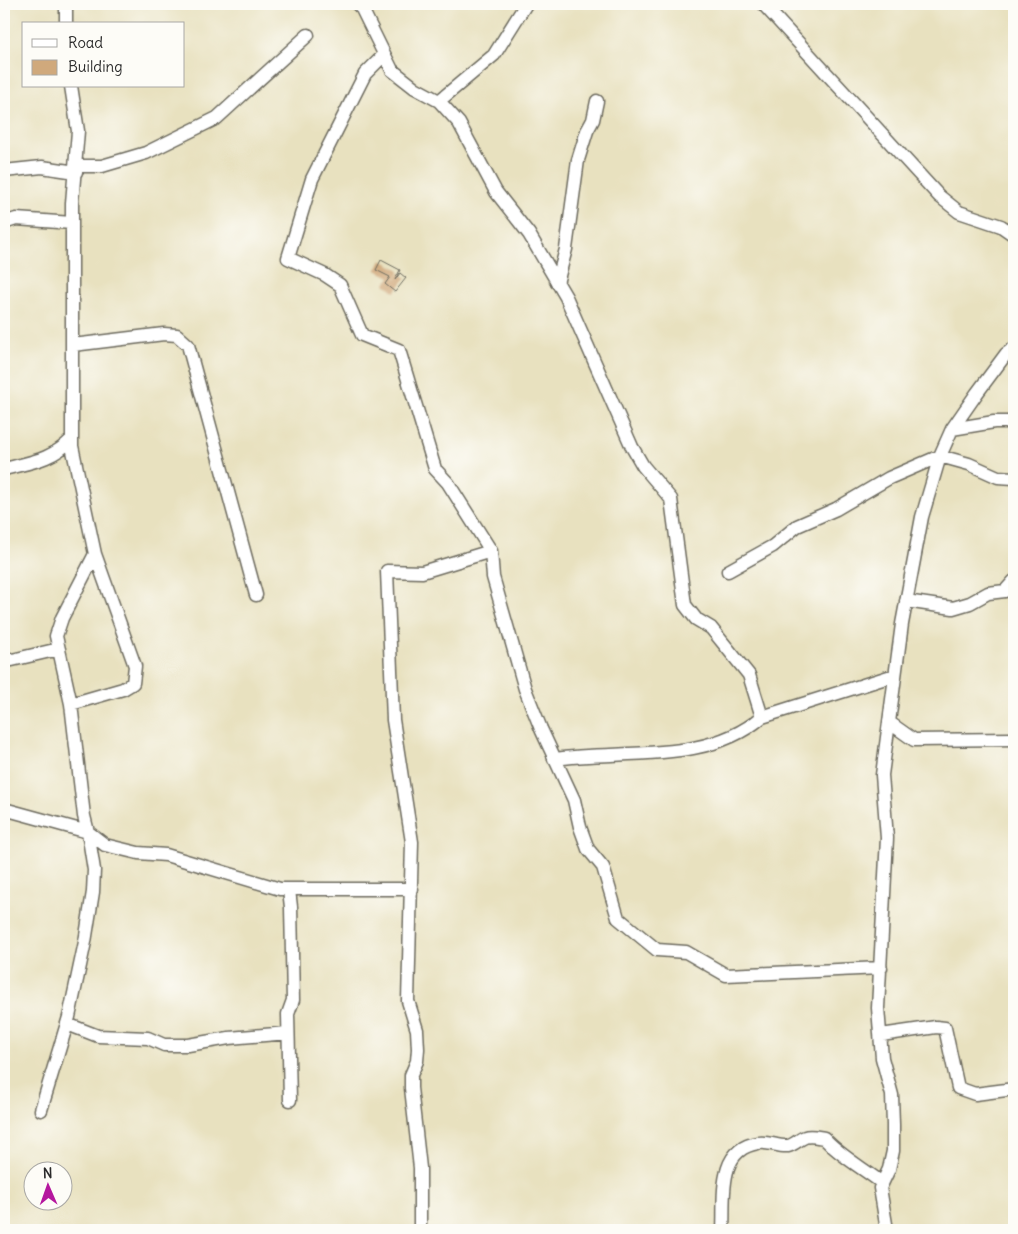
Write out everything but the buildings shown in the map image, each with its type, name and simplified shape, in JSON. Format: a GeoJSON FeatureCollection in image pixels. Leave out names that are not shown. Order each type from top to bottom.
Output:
{"type":"FeatureCollection","features":[{"type":"Feature","properties":{"kind":"street"},"geometry":{"type":"LineString","coordinates":[[66,4],[66,22]]}},
{"type":"Feature","properties":{"kind":"street"},"geometry":{"type":"LineString","coordinates":[[357,4],[362,9],[392,70],[414,88],[439,101],[459,123],[496,192],[529,234],[566,297],[632,447],[643,466],[671,500],[685,605],[696,619],[711,628],[748,675],[762,717]]}},
{"type":"Feature","properties":{"kind":"street"},"geometry":{"type":"LineString","coordinates":[[439,101],[494,55],[526,4]]}},
{"type":"Feature","properties":{"kind":"street"},"geometry":{"type":"LineString","coordinates":[[763,4],[939,196],[959,212],[1001,226],[1014,235]]}},
{"type":"Feature","properties":{"kind":"street"},"geometry":{"type":"LineString","coordinates":[[4,171],[42,167],[76,168],[102,166],[146,153],[217,118],[308,35]]}},
{"type":"Feature","properties":{"kind":"street"},"geometry":{"type":"LineString","coordinates":[[384,55],[365,74],[312,179],[288,258],[325,275],[340,285],[362,335],[399,350],[435,469],[448,483],[491,551],[493,577],[525,689],[554,759],[574,800],[580,827],[588,849],[603,867],[612,905],[618,918],[657,950],[686,952],[726,975],[881,968]]}},
{"type":"Feature","properties":{"kind":"street"},"geometry":{"type":"LineString","coordinates":[[71,88],[78,131],[72,222],[72,439],[95,554],[135,666],[133,683],[123,689],[71,704]]}},
{"type":"Feature","properties":{"kind":"street"},"geometry":{"type":"LineString","coordinates":[[557,283],[566,249],[578,160],[587,131],[593,120],[597,101]]}},
{"type":"Feature","properties":{"kind":"street"},"geometry":{"type":"LineString","coordinates":[[4,223],[16,219],[72,222]]}},
{"type":"Feature","properties":{"kind":"street"},"geometry":{"type":"LineString","coordinates":[[73,345],[164,334],[177,336],[188,345],[256,596]]}},
{"type":"Feature","properties":{"kind":"street"},"geometry":{"type":"LineString","coordinates":[[888,1230],[880,1188],[889,1169],[893,1152],[892,1095],[882,1058],[878,1008],[887,838],[882,775],[884,749],[890,723],[906,601],[922,517],[940,456],[952,429],[977,392],[1006,354],[1014,348]]}},
{"type":"Feature","properties":{"kind":"street"},"geometry":{"type":"LineString","coordinates":[[952,429],[994,422],[1014,422]]}},
{"type":"Feature","properties":{"kind":"street"},"geometry":{"type":"LineString","coordinates":[[4,469],[43,459],[60,452],[72,439]]}},
{"type":"Feature","properties":{"kind":"street"},"geometry":{"type":"LineString","coordinates":[[728,571],[773,546],[797,526],[836,509],[889,478],[940,456],[969,464],[998,477],[1014,478]]}},
{"type":"Feature","properties":{"kind":"street"},"geometry":{"type":"LineString","coordinates":[[420,1230],[420,1168],[411,1088],[411,1076],[417,1061],[418,1049],[414,1016],[408,1001],[412,842],[393,720],[387,571],[422,572],[491,551]]}},
{"type":"Feature","properties":{"kind":"street"},"geometry":{"type":"LineString","coordinates":[[41,1110],[67,1024],[93,892],[94,870],[84,816],[71,704],[56,636],[62,618],[95,554]]}},
{"type":"Feature","properties":{"kind":"street"},"geometry":{"type":"LineString","coordinates":[[906,601],[952,608],[970,603],[988,593],[1005,591],[1014,581]]}},
{"type":"Feature","properties":{"kind":"street"},"geometry":{"type":"LineString","coordinates":[[4,658],[12,660],[59,649]]}},
{"type":"Feature","properties":{"kind":"street"},"geometry":{"type":"LineString","coordinates":[[554,759],[579,755],[680,750],[709,745],[749,728],[762,717],[895,675]]}},
{"type":"Feature","properties":{"kind":"street"},"geometry":{"type":"LineString","coordinates":[[890,723],[914,740],[1014,739]]}},
{"type":"Feature","properties":{"kind":"street"},"geometry":{"type":"LineString","coordinates":[[4,809],[88,832],[106,845],[138,853],[166,855],[204,868],[289,890],[412,889]]}},
{"type":"Feature","properties":{"kind":"street"},"geometry":{"type":"LineString","coordinates":[[289,890],[293,1000],[288,1014],[290,1100]]}},
{"type":"Feature","properties":{"kind":"street"},"geometry":{"type":"LineString","coordinates":[[67,1024],[98,1036],[148,1038],[164,1045],[188,1045],[229,1038],[288,1033]]}},
{"type":"Feature","properties":{"kind":"street"},"geometry":{"type":"LineString","coordinates":[[881,1035],[936,1026],[945,1028],[958,1088],[975,1094],[1014,1089]]}},
{"type":"Feature","properties":{"kind":"street"},"geometry":{"type":"LineString","coordinates":[[722,1230],[722,1193],[725,1176],[738,1151],[748,1145],[759,1142],[790,1146],[806,1136],[824,1138],[835,1150],[860,1165],[882,1183]]}}]}
